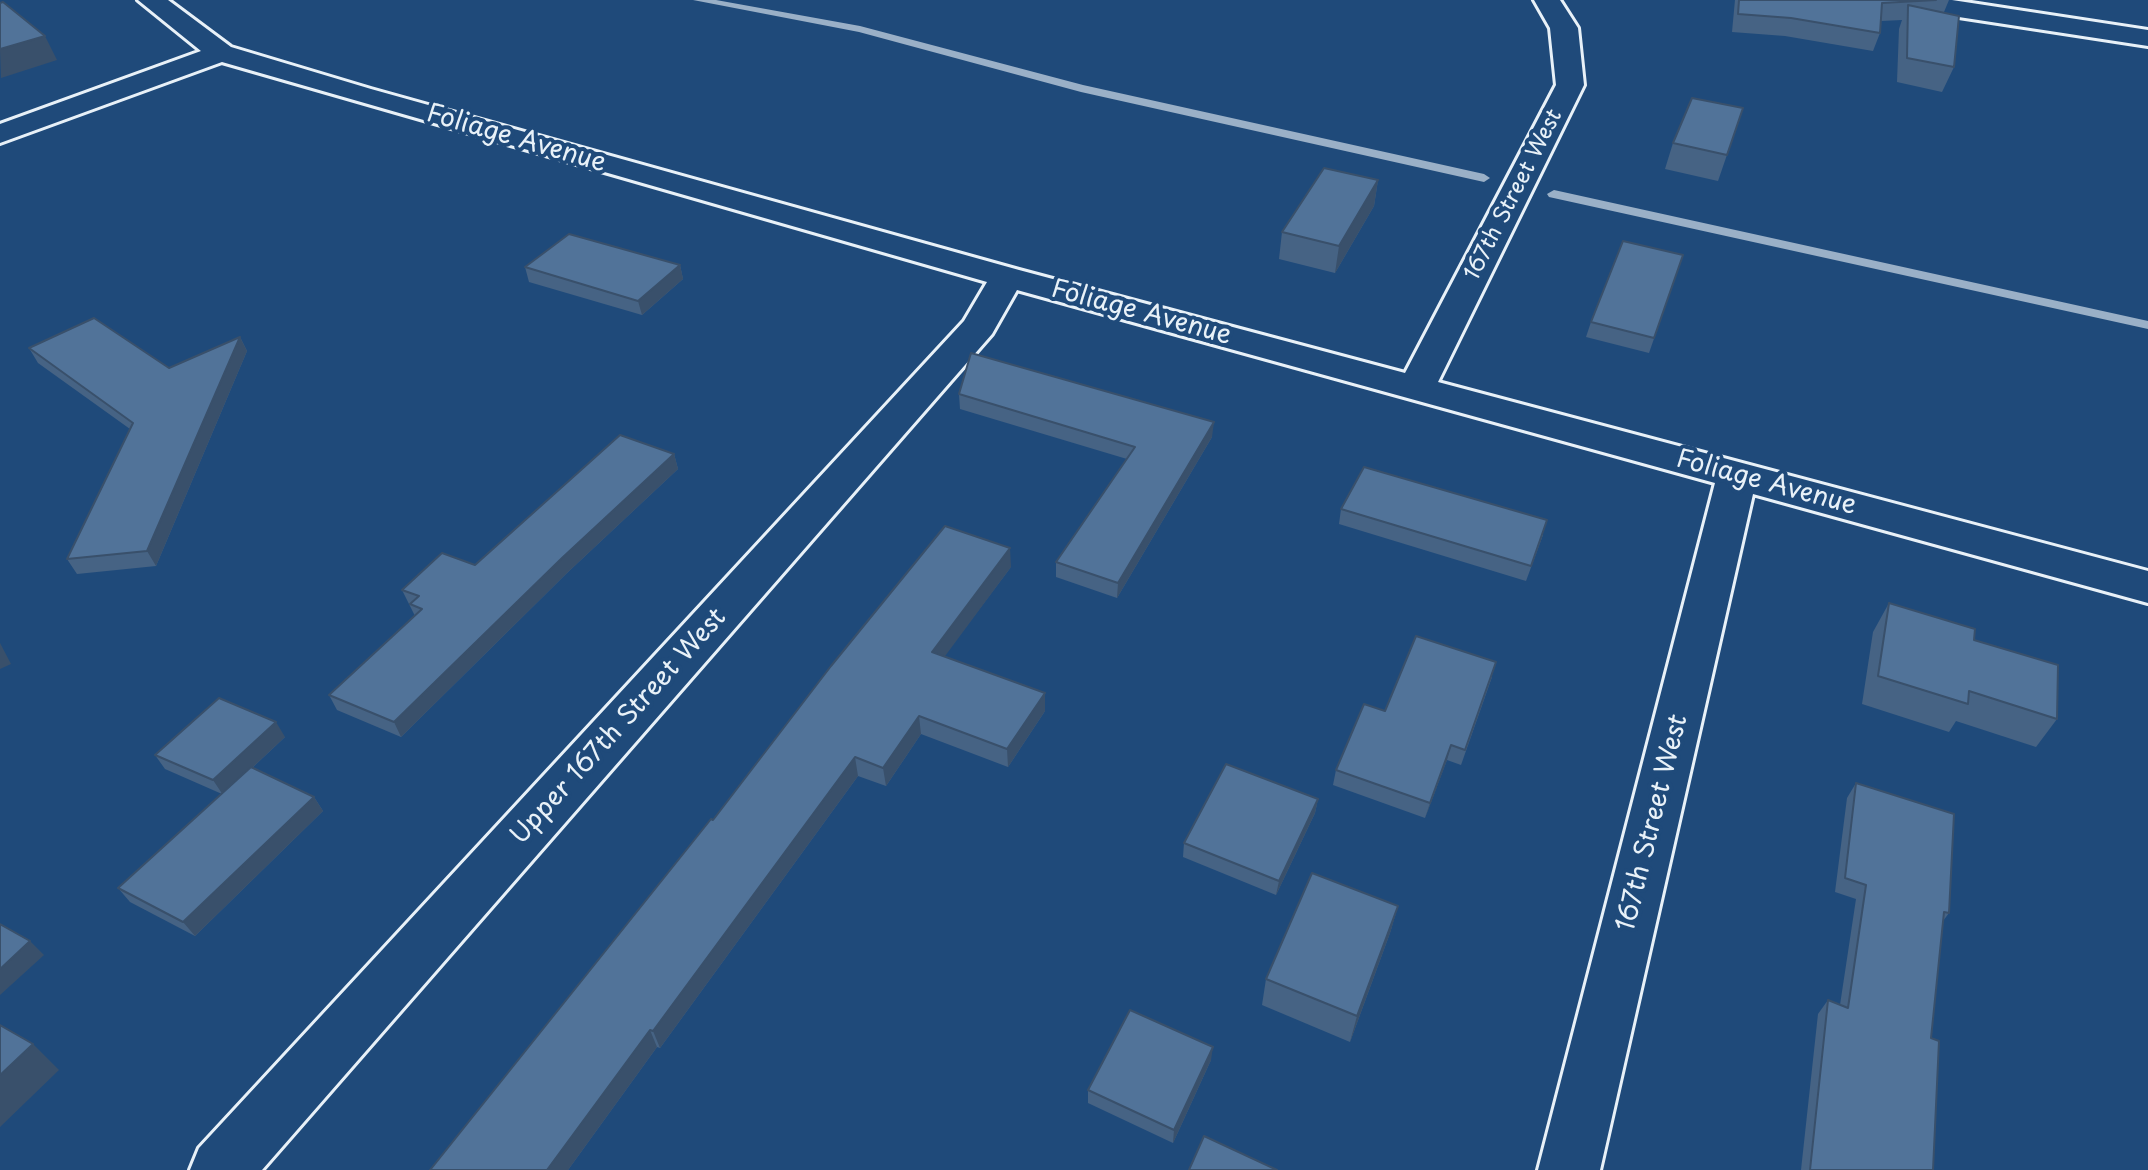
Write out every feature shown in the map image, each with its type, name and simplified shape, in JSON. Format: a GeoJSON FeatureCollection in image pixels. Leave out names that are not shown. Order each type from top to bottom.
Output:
{"type":"FeatureCollection","features":[{"type":"Feature","properties":{"kind":"street","name":"Foliage Avenue"},"geometry":{"type":"LineString","coordinates":[[151,0],[221,53],[1007,277],[2148,587]]}},
{"type":"Feature","properties":{"kind":"street","name":"167th Street West"},"geometry":{"type":"LineString","coordinates":[[1417,386],[1570,85],[1564,28],[1547,0]]}},
{"type":"Feature","properties":{"kind":"street"},"geometry":{"type":"LineString","coordinates":[[1900,0],[2148,38]]}},
{"type":"Feature","properties":{"kind":"street"},"geometry":{"type":"LineString","coordinates":[[0,134],[221,53]]}},
{"type":"Feature","properties":{"kind":"street","name":"Upper 167th Street West"},"geometry":{"type":"LineString","coordinates":[[221,1170],[979,326],[1007,277]]}},
{"type":"Feature","properties":{"kind":"street","name":"167th Street West"},"geometry":{"type":"LineString","coordinates":[[1569,1170],[1737,475]]}},
{"type":"Feature","properties":{"kind":"building"},"geometry":{"type":"Polygon","coordinates":[[[1739,0],[1936,0],[1882,3],[1880,33],[1791,18],[1738,14],[1739,0]]]}},
{"type":"Feature","properties":{"kind":"building"},"geometry":{"type":"Polygon","coordinates":[[[3,2],[45,36],[0,49],[0,3],[3,2]]]}},
{"type":"Feature","properties":{"kind":"building"},"geometry":{"type":"Polygon","coordinates":[[[1908,5],[1959,16],[1954,67],[1907,58],[1908,5]]]}},
{"type":"Feature","properties":{"kind":"building"},"geometry":{"type":"Polygon","coordinates":[[[1692,98],[1743,108],[1727,155],[1673,143],[1692,98]]]}},
{"type":"Feature","properties":{"kind":"building"},"geometry":{"type":"Polygon","coordinates":[[[1324,168],[1378,180],[1339,246],[1282,232],[1324,168]]]}},
{"type":"Feature","properties":{"kind":"building"},"geometry":{"type":"Polygon","coordinates":[[[569,234],[680,265],[638,301],[525,267],[569,234]]]}},
{"type":"Feature","properties":{"kind":"building"},"geometry":{"type":"Polygon","coordinates":[[[1623,241],[1683,255],[1654,338],[1591,322],[1623,241]]]}},
{"type":"Feature","properties":{"kind":"building"},"geometry":{"type":"Polygon","coordinates":[[[94,318],[169,368],[240,337],[147,551],[67,559],[133,423],[29,348],[94,318]]]}},
{"type":"Feature","properties":{"kind":"building"},"geometry":{"type":"Polygon","coordinates":[[[971,353],[1214,422],[1118,583],[1056,562],[1135,447],[959,394],[971,353]]]}},
{"type":"Feature","properties":{"kind":"building"},"geometry":{"type":"Polygon","coordinates":[[[620,435],[674,454],[394,722],[329,695],[422,609],[410,604],[419,596],[402,590],[442,553],[475,565],[620,435]]]}},
{"type":"Feature","properties":{"kind":"building"},"geometry":{"type":"Polygon","coordinates":[[[1364,467],[1547,520],[1531,566],[1341,509],[1364,467]]]}},
{"type":"Feature","properties":{"kind":"building"},"geometry":{"type":"Polygon","coordinates":[[[945,526],[1010,548],[932,652],[1045,693],[1007,749],[919,716],[883,768],[855,757],[547,1170],[430,1170],[713,820],[831,666],[945,526]]]}},
{"type":"Feature","properties":{"kind":"building"},"geometry":{"type":"Polygon","coordinates":[[[1889,603],[1975,629],[1974,640],[2058,665],[2057,719],[1969,691],[1968,704],[1878,676],[1889,603]]]}},
{"type":"Feature","properties":{"kind":"building"},"geometry":{"type":"Polygon","coordinates":[[[1416,636],[1496,662],[1465,750],[1451,745],[1430,803],[1336,770],[1364,704],[1385,711],[1416,636]]]}},
{"type":"Feature","properties":{"kind":"building"},"geometry":{"type":"Polygon","coordinates":[[[219,698],[276,722],[213,780],[155,755],[219,698]]]}},
{"type":"Feature","properties":{"kind":"building"},"geometry":{"type":"Polygon","coordinates":[[[1226,764],[1318,799],[1279,881],[1184,843],[1226,764]]]}},
{"type":"Feature","properties":{"kind":"building"},"geometry":{"type":"Polygon","coordinates":[[[251,767],[314,797],[183,922],[118,888],[251,767]]]}},
{"type":"Feature","properties":{"kind":"building"},"geometry":{"type":"Polygon","coordinates":[[[1856,783],[1954,814],[1949,913],[1944,912],[1931,1038],[1939,1041],[1933,1170],[1810,1170],[1828,1000],[1848,1008],[1866,885],[1845,878],[1856,783]]]}},
{"type":"Feature","properties":{"kind":"building"},"geometry":{"type":"Polygon","coordinates":[[[1312,873],[1398,906],[1357,1016],[1266,979],[1312,873]]]}},
{"type":"Feature","properties":{"kind":"building"},"geometry":{"type":"Polygon","coordinates":[[[0,924],[30,941],[0,969],[0,924]]]}},
{"type":"Feature","properties":{"kind":"building"},"geometry":{"type":"Polygon","coordinates":[[[1130,1010],[1213,1047],[1174,1130],[1088,1090],[1130,1010]]]}},
{"type":"Feature","properties":{"kind":"building"},"geometry":{"type":"Polygon","coordinates":[[[0,1025],[33,1044],[0,1075],[0,1025]]]}},
{"type":"Feature","properties":{"kind":"building"},"geometry":{"type":"Polygon","coordinates":[[[1204,1136],[1277,1170],[1189,1170],[1204,1136]]]}},
{"type":"Feature","properties":{"kind":"waterway"},"geometry":{"type":"LineString","coordinates":[[698,0],[860,29],[1081,88],[1484,178]]}},
{"type":"Feature","properties":{"kind":"waterway"},"geometry":{"type":"LineString","coordinates":[[1554,194],[2148,325]]}}]}
